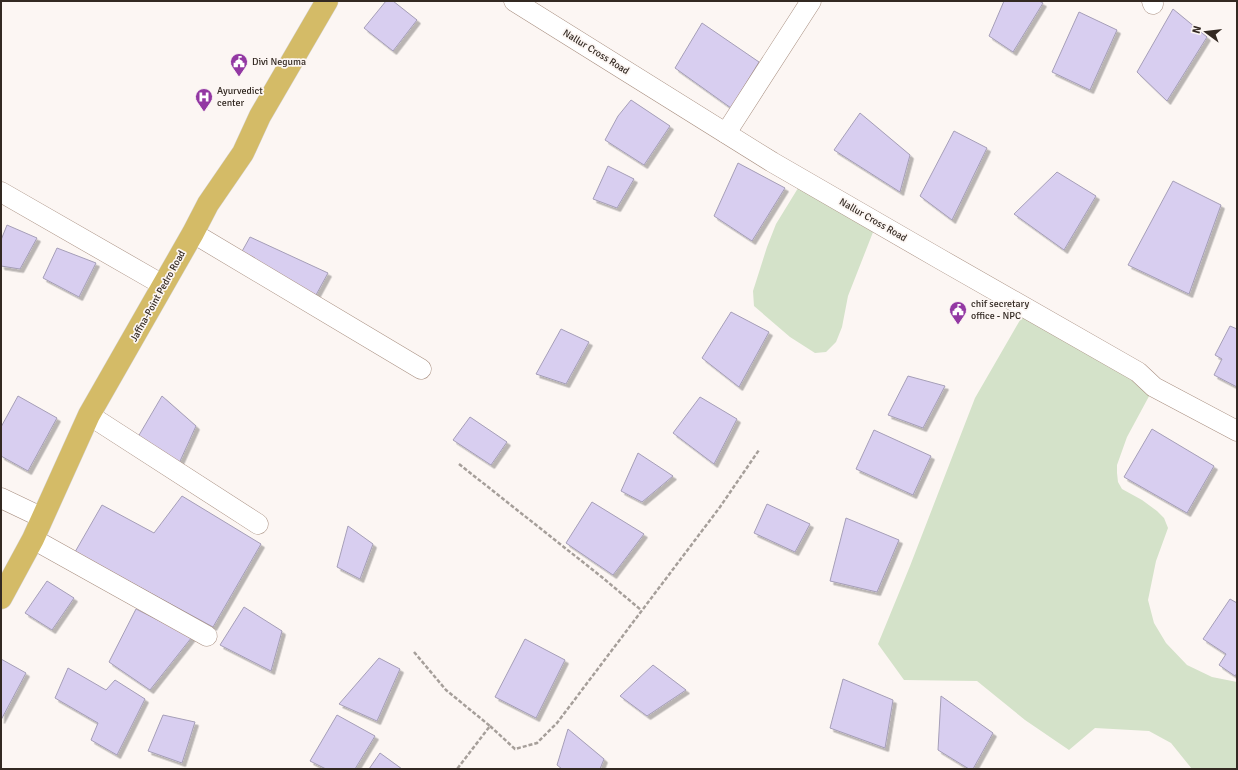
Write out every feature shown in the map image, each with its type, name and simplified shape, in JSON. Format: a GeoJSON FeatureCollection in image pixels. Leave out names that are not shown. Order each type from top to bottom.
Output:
{"type":"FeatureCollection","features":[{"type":"Feature","properties":{"kind":"main road","name":"Jaffna-Point Pedro Road"},"geometry":{"type":"LineString","coordinates":[[1,598],[33,539],[90,415],[208,204],[243,153],[264,110],[327,1]]}},
{"type":"Feature","properties":{"kind":"street","name":"Nallur Cross Road"},"geometry":{"type":"LineString","coordinates":[[514,1],[772,162],[1138,372],[1154,387],[1237,431]]}},
{"type":"Feature","properties":{"kind":"street"},"geometry":{"type":"LineString","coordinates":[[726,133],[811,1]]}},
{"type":"Feature","properties":{"kind":"street"},"geometry":{"type":"LineString","coordinates":[[1,192],[164,285]]}},
{"type":"Feature","properties":{"kind":"street"},"geometry":{"type":"LineString","coordinates":[[193,233],[421,369]]}},
{"type":"Feature","properties":{"kind":"street"},"geometry":{"type":"LineString","coordinates":[[90,415],[258,524]]}},
{"type":"Feature","properties":{"kind":"street"},"geometry":{"type":"LineString","coordinates":[[1,498],[43,518]]}},
{"type":"Feature","properties":{"kind":"street"},"geometry":{"type":"LineString","coordinates":[[33,539],[207,636]]}},
{"type":"Feature","properties":{"kind":"path"},"geometry":{"type":"LineString","coordinates":[[414,652],[446,690],[490,726],[515,749],[537,743],[557,723],[720,507],[759,450]]}},
{"type":"Feature","properties":{"kind":"path"},"geometry":{"type":"LineString","coordinates":[[459,464],[642,610]]}},
{"type":"Feature","properties":{"kind":"path"},"geometry":{"type":"LineString","coordinates":[[457,769],[490,726]]}},
{"type":"Feature","properties":{"kind":"green space"},"geometry":{"type":"Polygon","coordinates":[[[803,180],[877,222],[848,296],[842,327],[836,342],[826,352],[815,353],[790,337],[754,306],[753,291],[767,247],[776,224],[803,180]]]}},
{"type":"Feature","properties":{"kind":"green space"},"geometry":{"type":"Polygon","coordinates":[[[1027,308],[1154,387],[1127,437],[1117,465],[1118,482],[1122,489],[1142,500],[1157,511],[1164,518],[1168,528],[1156,561],[1148,600],[1154,623],[1166,643],[1187,665],[1212,677],[1237,682],[1237,769],[1192,769],[1171,743],[1149,731],[1095,728],[1069,750],[1025,720],[977,681],[904,680],[878,644],[975,398],[1027,308]]]}},
{"type":"Feature","properties":{"kind":"building"},"geometry":{"type":"Polygon","coordinates":[[[386,1],[393,1],[417,20],[393,51],[364,28],[386,1]]]}},
{"type":"Feature","properties":{"kind":"building"},"geometry":{"type":"Polygon","coordinates":[[[1004,1],[1039,1],[1043,3],[1013,52],[989,36],[1004,1]]]}},
{"type":"Feature","properties":{"kind":"building"},"geometry":{"type":"Polygon","coordinates":[[[1173,9],[1207,37],[1167,101],[1137,72],[1173,9]]]}},
{"type":"Feature","properties":{"kind":"building"},"geometry":{"type":"Polygon","coordinates":[[[1079,12],[1117,30],[1090,90],[1052,72],[1079,12]]]}},
{"type":"Feature","properties":{"kind":"building"},"geometry":{"type":"Polygon","coordinates":[[[702,23],[759,62],[731,108],[675,68],[702,23]]]}},
{"type":"Feature","properties":{"kind":"building"},"geometry":{"type":"Polygon","coordinates":[[[631,100],[670,126],[644,165],[605,140],[618,116],[631,100]]]}},
{"type":"Feature","properties":{"kind":"building"},"geometry":{"type":"Polygon","coordinates":[[[860,113],[910,155],[900,192],[834,150],[860,113]]]}},
{"type":"Feature","properties":{"kind":"building"},"geometry":{"type":"Polygon","coordinates":[[[954,131],[987,148],[952,220],[920,196],[954,131]]]}},
{"type":"Feature","properties":{"kind":"building"},"geometry":{"type":"Polygon","coordinates":[[[738,163],[785,188],[752,241],[714,216],[738,163]]]}},
{"type":"Feature","properties":{"kind":"building"},"geometry":{"type":"Polygon","coordinates":[[[608,166],[634,179],[617,208],[593,199],[608,166]]]}},
{"type":"Feature","properties":{"kind":"building"},"geometry":{"type":"Polygon","coordinates":[[[1057,172],[1096,196],[1064,250],[1014,214],[1057,172]]]}},
{"type":"Feature","properties":{"kind":"building"},"geometry":{"type":"Polygon","coordinates":[[[1173,181],[1221,205],[1189,294],[1128,265],[1173,181]]]}},
{"type":"Feature","properties":{"kind":"building"},"geometry":{"type":"Polygon","coordinates":[[[7,225],[37,238],[20,269],[1,266],[1,240],[7,225]]]}},
{"type":"Feature","properties":{"kind":"building"},"geometry":{"type":"Polygon","coordinates":[[[250,237],[328,273],[316,295],[240,255],[250,237]]]}},
{"type":"Feature","properties":{"kind":"building"},"geometry":{"type":"Polygon","coordinates":[[[57,248],[96,263],[79,297],[43,278],[57,248]]]}},
{"type":"Feature","properties":{"kind":"building"},"geometry":{"type":"Polygon","coordinates":[[[731,312],[769,332],[739,387],[702,358],[731,312]]]}},
{"type":"Feature","properties":{"kind":"building"},"geometry":{"type":"Polygon","coordinates":[[[1230,326],[1237,329],[1237,387],[1214,375],[1222,359],[1215,355],[1230,326]]]}},
{"type":"Feature","properties":{"kind":"building"},"geometry":{"type":"Polygon","coordinates":[[[561,329],[589,342],[566,384],[536,374],[561,329]]]}},
{"type":"Feature","properties":{"kind":"building"},"geometry":{"type":"Polygon","coordinates":[[[908,376],[945,386],[923,428],[888,415],[908,376]]]}},
{"type":"Feature","properties":{"kind":"building"},"geometry":{"type":"Polygon","coordinates":[[[18,396],[57,418],[28,471],[1,456],[1,427],[18,396]]]}},
{"type":"Feature","properties":{"kind":"building"},"geometry":{"type":"Polygon","coordinates":[[[162,396],[196,426],[176,470],[135,442],[162,396]]]}},
{"type":"Feature","properties":{"kind":"building"},"geometry":{"type":"Polygon","coordinates":[[[700,397],[737,419],[714,464],[673,433],[700,397]]]}},
{"type":"Feature","properties":{"kind":"building"},"geometry":{"type":"Polygon","coordinates":[[[470,417],[507,442],[491,465],[453,440],[470,417]]]}},
{"type":"Feature","properties":{"kind":"building"},"geometry":{"type":"Polygon","coordinates":[[[1152,429],[1214,466],[1187,513],[1124,477],[1152,429]]]}},
{"type":"Feature","properties":{"kind":"building"},"geometry":{"type":"Polygon","coordinates":[[[874,430],[931,456],[913,495],[856,469],[874,430]]]}},
{"type":"Feature","properties":{"kind":"building"},"geometry":{"type":"Polygon","coordinates":[[[638,453],[673,476],[642,502],[621,491],[638,453]]]}},
{"type":"Feature","properties":{"kind":"building"},"geometry":{"type":"Polygon","coordinates":[[[182,496],[261,544],[213,627],[75,552],[102,505],[154,533],[182,496]]]}},
{"type":"Feature","properties":{"kind":"building"},"geometry":{"type":"Polygon","coordinates":[[[592,502],[644,534],[613,575],[566,543],[592,502]]]}},
{"type":"Feature","properties":{"kind":"building"},"geometry":{"type":"Polygon","coordinates":[[[767,504],[810,524],[795,552],[754,533],[767,504]]]}},
{"type":"Feature","properties":{"kind":"building"},"geometry":{"type":"Polygon","coordinates":[[[846,518],[899,540],[877,592],[830,581],[846,518]]]}},
{"type":"Feature","properties":{"kind":"building"},"geometry":{"type":"Polygon","coordinates":[[[348,526],[373,544],[360,579],[337,567],[348,526]]]}},
{"type":"Feature","properties":{"kind":"building"},"geometry":{"type":"Polygon","coordinates":[[[47,581],[74,598],[52,630],[25,613],[47,581]]]}},
{"type":"Feature","properties":{"kind":"building"},"geometry":{"type":"Polygon","coordinates":[[[1230,599],[1237,603],[1237,673],[1235,676],[1219,665],[1226,654],[1203,639],[1230,599]]]}},
{"type":"Feature","properties":{"kind":"building"},"geometry":{"type":"Polygon","coordinates":[[[244,607],[282,631],[271,671],[220,645],[244,607]]]}},
{"type":"Feature","properties":{"kind":"building"},"geometry":{"type":"Polygon","coordinates":[[[136,609],[192,637],[150,690],[109,662],[136,609]]]}},
{"type":"Feature","properties":{"kind":"building"},"geometry":{"type":"Polygon","coordinates":[[[525,639],[565,660],[536,718],[495,697],[525,639]]]}},
{"type":"Feature","properties":{"kind":"building"},"geometry":{"type":"Polygon","coordinates":[[[379,658],[400,669],[377,721],[339,704],[379,658]]]}},
{"type":"Feature","properties":{"kind":"building"},"geometry":{"type":"Polygon","coordinates":[[[1,659],[26,673],[1,720],[1,659]]]}},
{"type":"Feature","properties":{"kind":"building"},"geometry":{"type":"Polygon","coordinates":[[[653,665],[686,690],[647,716],[620,696],[653,665]]]}},
{"type":"Feature","properties":{"kind":"building"},"geometry":{"type":"Polygon","coordinates":[[[68,668],[106,690],[115,680],[145,699],[117,755],[91,740],[98,723],[55,698],[68,668]]]}},
{"type":"Feature","properties":{"kind":"building"},"geometry":{"type":"Polygon","coordinates":[[[843,679],[893,700],[885,748],[830,728],[843,679]]]}},
{"type":"Feature","properties":{"kind":"building"},"geometry":{"type":"Polygon","coordinates":[[[941,696],[993,733],[973,769],[969,769],[938,750],[941,696]]]}},
{"type":"Feature","properties":{"kind":"building"},"geometry":{"type":"Polygon","coordinates":[[[163,715],[195,722],[182,763],[148,751],[163,715]]]}},
{"type":"Feature","properties":{"kind":"building"},"geometry":{"type":"Polygon","coordinates":[[[337,715],[375,736],[355,769],[326,769],[310,761],[337,715]]]}},
{"type":"Feature","properties":{"kind":"building"},"geometry":{"type":"Polygon","coordinates":[[[568,729],[604,759],[600,769],[562,769],[557,765],[568,729]]]}},
{"type":"Feature","properties":{"kind":"building"},"geometry":{"type":"Polygon","coordinates":[[[380,753],[402,769],[369,769],[380,753]]]}},
{"type":"Feature","properties":{"kind":"place","name":"Divi Neguma"},"geometry":{"type":"Point","coordinates":[239,77]}},
{"type":"Feature","properties":{"kind":"place","name":"Ayurvedict center"},"geometry":{"type":"Point","coordinates":[204,112]}},
{"type":"Feature","properties":{"kind":"place","name":"chif secretary office - NPC"},"geometry":{"type":"Point","coordinates":[958,325]}}]}
